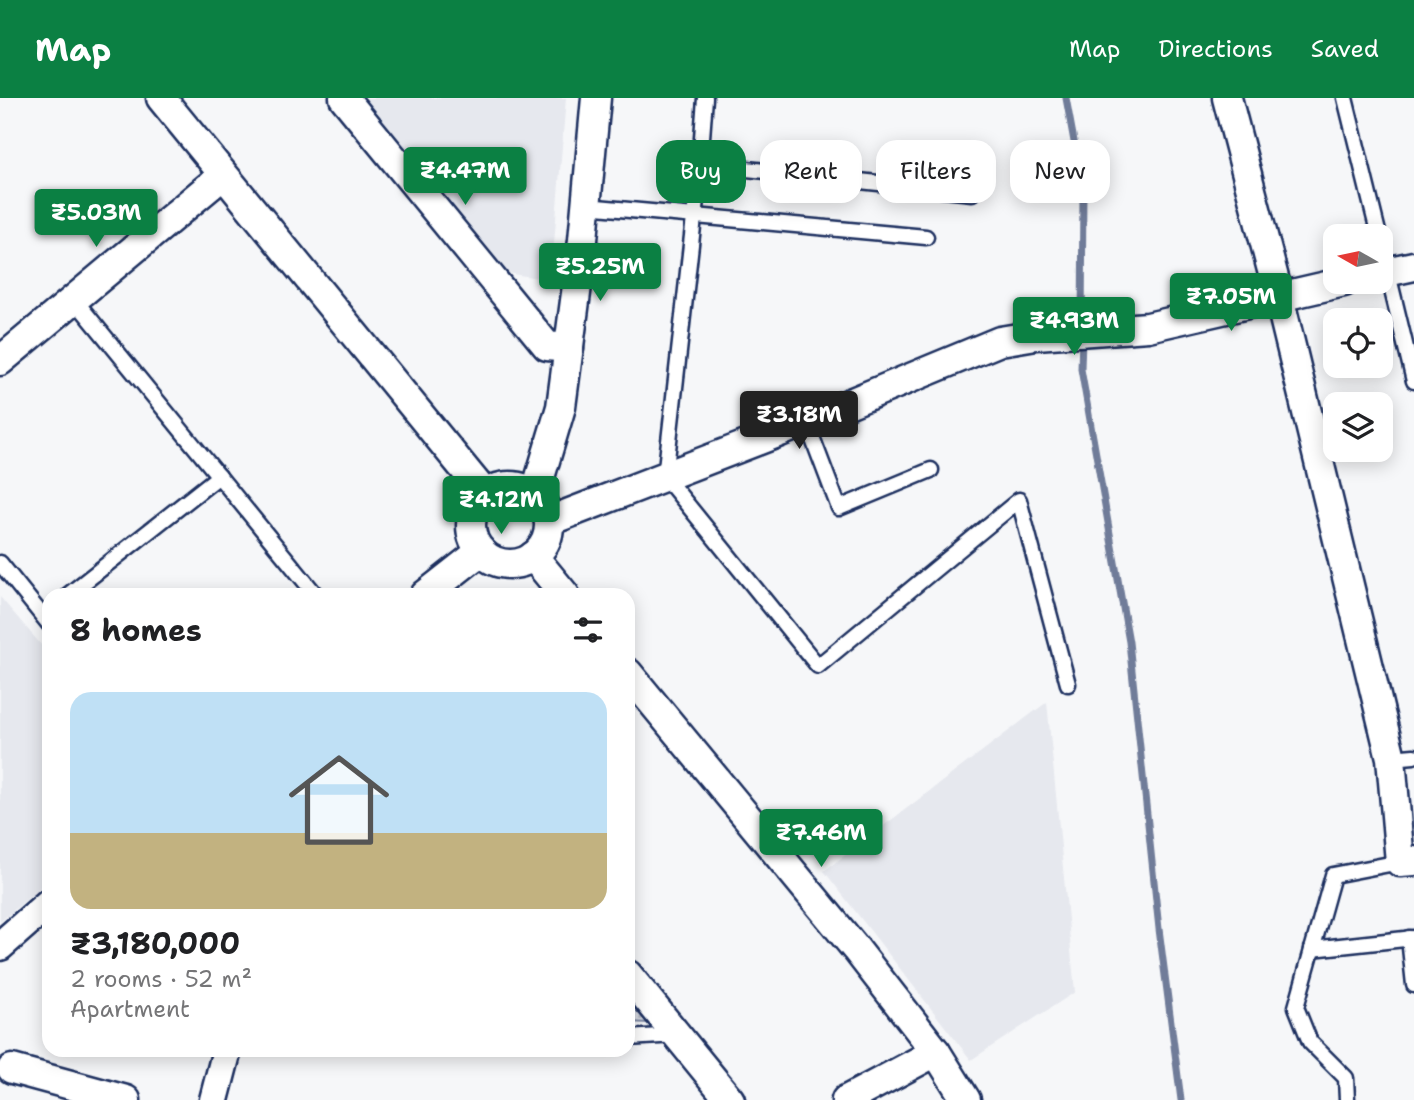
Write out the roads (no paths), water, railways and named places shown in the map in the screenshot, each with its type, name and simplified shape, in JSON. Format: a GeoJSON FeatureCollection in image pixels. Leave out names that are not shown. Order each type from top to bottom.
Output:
{"type":"FeatureCollection","features":[{"type":"Feature","properties":{"kind":"street"},"geometry":{"type":"LineString","coordinates":[[161,98],[485,494]]}},
{"type":"Feature","properties":{"kind":"street"},"geometry":{"type":"LineString","coordinates":[[344,98],[547,346],[569,348]]}},
{"type":"Feature","properties":{"kind":"street"},"geometry":{"type":"LineString","coordinates":[[535,495],[561,407],[586,206],[596,98]]}},
{"type":"Feature","properties":{"kind":"street"},"geometry":{"type":"LineString","coordinates":[[1227,98],[1403,757],[1407,862]]}},
{"type":"Feature","properties":{"kind":"street"},"geometry":{"type":"LineString","coordinates":[[0,361],[223,175]]}},
{"type":"Feature","properties":{"kind":"street"},"geometry":{"type":"LineString","coordinates":[[549,522],[1000,341],[1035,335],[1148,327],[1323,287]]}},
{"type":"Feature","properties":{"kind":"street"},"geometry":{"type":"LineString","coordinates":[[505,486],[520,486],[535,495],[545,507],[549,522],[548,535],[540,550],[527,561],[514,564],[497,562],[477,546],[471,530],[472,514],[485,494],[505,486]]}},
{"type":"Feature","properties":{"kind":"street"},"geometry":{"type":"LineString","coordinates":[[434,588],[481,551]]}},
{"type":"Feature","properties":{"kind":"street"},"geometry":{"type":"LineString","coordinates":[[533,556],[559,588]]}},
{"type":"Feature","properties":{"kind":"street"},"geometry":{"type":"LineString","coordinates":[[635,681],[856,949],[936,1052],[966,1100]]}},
{"type":"Feature","properties":{"kind":"street"},"geometry":{"type":"LineString","coordinates":[[0,946],[42,909]]}},
{"type":"Feature","properties":{"kind":"street"},"geometry":{"type":"LineString","coordinates":[[635,984],[730,1100]]}},
{"type":"Feature","properties":{"kind":"street"},"geometry":{"type":"LineString","coordinates":[[846,1100],[936,1052]]}},
{"type":"Feature","properties":{"kind":"street"},"geometry":{"type":"LineString","coordinates":[[214,1100],[225,1057]]}},
{"type":"Feature","properties":{"kind":"street"},"geometry":{"type":"LineString","coordinates":[[4,1069],[126,1100]]}},
{"type":"Feature","properties":{"kind":"lane"},"geometry":{"type":"LineString","coordinates":[[702,140],[705,98]]}},
{"type":"Feature","properties":{"kind":"lane"},"geometry":{"type":"LineString","coordinates":[[1345,98],[1376,224]]}},
{"type":"Feature","properties":{"kind":"lane"},"geometry":{"type":"LineString","coordinates":[[746,169],[876,183]]}},
{"type":"Feature","properties":{"kind":"lane"},"geometry":{"type":"LineString","coordinates":[[696,203],[665,477],[818,666],[1019,500],[1069,684]]}},
{"type":"Feature","properties":{"kind":"lane"},"geometry":{"type":"LineString","coordinates":[[586,206],[926,237]]}},
{"type":"Feature","properties":{"kind":"lane"},"geometry":{"type":"LineString","coordinates":[[1393,274],[1414,381]]}},
{"type":"Feature","properties":{"kind":"lane"},"geometry":{"type":"LineString","coordinates":[[74,299],[311,588]]}},
{"type":"Feature","properties":{"kind":"lane"},"geometry":{"type":"LineString","coordinates":[[806,421],[839,508],[931,470]]}},
{"type":"Feature","properties":{"kind":"lane"},"geometry":{"type":"LineString","coordinates":[[77,588],[219,476]]}},
{"type":"Feature","properties":{"kind":"lane"},"geometry":{"type":"LineString","coordinates":[[0,563],[42,610]]}},
{"type":"Feature","properties":{"kind":"lane"},"geometry":{"type":"LineString","coordinates":[[1347,1100],[1346,1078],[1310,1042],[1296,1007],[1333,876],[1407,862]]}},
{"type":"Feature","properties":{"kind":"lane"},"geometry":{"type":"LineString","coordinates":[[1312,949],[1412,938],[1414,985]]}},
{"type":"Feature","properties":{"kind":"lane"},"geometry":{"type":"LineString","coordinates":[[635,1038],[677,1035]]}},
{"type":"Feature","properties":{"kind":"waterway"},"geometry":{"type":"LineString","coordinates":[[1066,98],[1083,190],[1082,326]]}},
{"type":"Feature","properties":{"kind":"waterway"},"geometry":{"type":"LineString","coordinates":[[1082,338],[1081,369],[1129,642],[1159,929],[1181,1100]]}}]}
